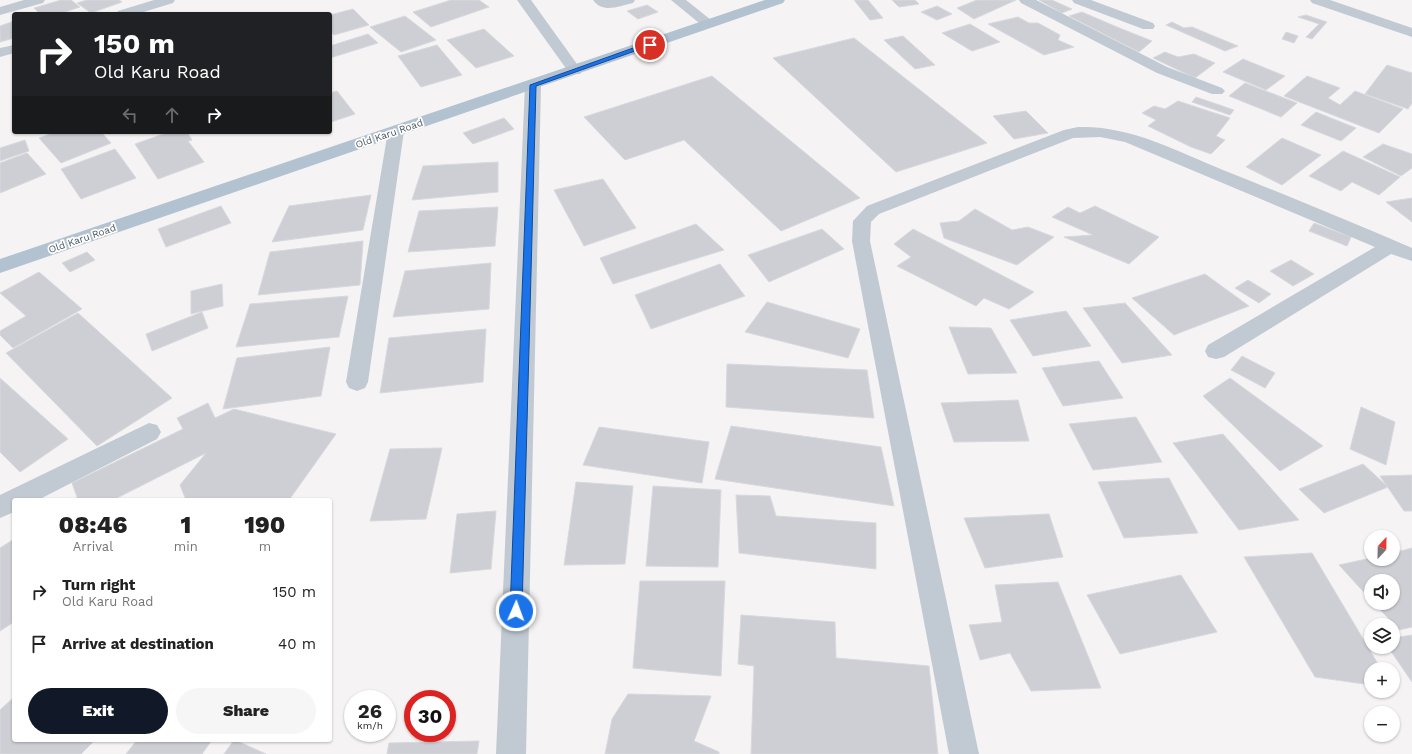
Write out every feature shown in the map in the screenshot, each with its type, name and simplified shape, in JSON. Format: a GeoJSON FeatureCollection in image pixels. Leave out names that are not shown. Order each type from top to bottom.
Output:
{"type":"FeatureCollection","features":[{"type":"Feature","properties":{"kind":"main road","name":"Old Karu Road"},"geometry":{"type":"LineString","coordinates":[[0,266],[575,71],[778,0]]}},
{"type":"Feature","properties":{"kind":"street"},"geometry":{"type":"LineString","coordinates":[[0,11],[38,0]]}},
{"type":"Feature","properties":{"kind":"street"},"geometry":{"type":"LineString","coordinates":[[129,12],[168,0]]}},
{"type":"Feature","properties":{"kind":"street"},"geometry":{"type":"LineString","coordinates":[[524,0],[575,71]]}},
{"type":"Feature","properties":{"kind":"street"},"geometry":{"type":"LineString","coordinates":[[600,0],[605,5],[628,0]]}},
{"type":"Feature","properties":{"kind":"street"},"geometry":{"type":"LineString","coordinates":[[678,0],[709,24]]}},
{"type":"Feature","properties":{"kind":"street"},"geometry":{"type":"LineString","coordinates":[[1026,0],[1162,70],[1217,91]]}},
{"type":"Feature","properties":{"kind":"street"},"geometry":{"type":"LineString","coordinates":[[1079,0],[1148,26]]}},
{"type":"Feature","properties":{"kind":"street"},"geometry":{"type":"LineString","coordinates":[[1317,0],[1412,33]]}},
{"type":"Feature","properties":{"kind":"street"},"geometry":{"type":"LineString","coordinates":[[0,53],[12,50]]}},
{"type":"Feature","properties":{"kind":"street"},"geometry":{"type":"LineString","coordinates":[[511,754],[533,85]]}},
{"type":"Feature","properties":{"kind":"street"},"geometry":{"type":"LineString","coordinates":[[357,382],[396,131]]}},
{"type":"Feature","properties":{"kind":"street"},"geometry":{"type":"LineString","coordinates":[[964,754],[861,241],[862,222],[873,210],[1070,134],[1088,131],[1109,133],[1130,138],[1273,196],[1412,255]]}},
{"type":"Feature","properties":{"kind":"street"},"geometry":{"type":"LineString","coordinates":[[1216,351],[1390,246]]}},
{"type":"Feature","properties":{"kind":"street"},"geometry":{"type":"LineString","coordinates":[[16,498],[149,432]]}},
{"type":"Feature","properties":{"kind":"street"},"geometry":{"type":"LineString","coordinates":[[0,506],[12,500]]}},
{"type":"Feature","properties":{"kind":"building"},"geometry":{"type":"Polygon","coordinates":[[[61,0],[71,0],[80,7],[65,12],[38,12],[34,8],[61,0]]]}},
{"type":"Feature","properties":{"kind":"building"},"geometry":{"type":"Polygon","coordinates":[[[87,0],[119,0],[122,2],[94,12],[90,12],[77,3],[87,0]]]}},
{"type":"Feature","properties":{"kind":"building"},"geometry":{"type":"Polygon","coordinates":[[[451,0],[479,0],[489,7],[431,27],[413,12],[451,0]]]}},
{"type":"Feature","properties":{"kind":"building"},"geometry":{"type":"Polygon","coordinates":[[[854,0],[868,0],[883,18],[870,20],[854,0]]]}},
{"type":"Feature","properties":{"kind":"building"},"geometry":{"type":"Polygon","coordinates":[[[892,0],[915,0],[919,4],[899,7],[892,0]]]}},
{"type":"Feature","properties":{"kind":"building"},"geometry":{"type":"Polygon","coordinates":[[[977,0],[1016,0],[974,19],[957,8],[977,0]]]}},
{"type":"Feature","properties":{"kind":"building"},"geometry":{"type":"Polygon","coordinates":[[[1039,0],[1052,0],[1072,9],[1062,13],[1039,0]]]}},
{"type":"Feature","properties":{"kind":"building"},"geometry":{"type":"Polygon","coordinates":[[[647,5],[658,12],[638,19],[627,11],[647,5]]]}},
{"type":"Feature","properties":{"kind":"building"},"geometry":{"type":"Polygon","coordinates":[[[937,6],[952,14],[937,20],[921,12],[937,6]]]}},
{"type":"Feature","properties":{"kind":"building"},"geometry":{"type":"Polygon","coordinates":[[[353,9],[369,25],[334,35],[332,33],[332,14],[353,9]]]}},
{"type":"Feature","properties":{"kind":"building"},"geometry":{"type":"Polygon","coordinates":[[[1082,12],[1152,41],[1139,52],[1069,16],[1082,12]]]}},
{"type":"Feature","properties":{"kind":"building"},"geometry":{"type":"Polygon","coordinates":[[[1306,15],[1327,22],[1312,39],[1306,37],[1319,24],[1298,17],[1306,15]]]}},
{"type":"Feature","properties":{"kind":"building"},"geometry":{"type":"Polygon","coordinates":[[[405,16],[436,40],[401,52],[370,27],[405,16]]]}},
{"type":"Feature","properties":{"kind":"building"},"geometry":{"type":"Polygon","coordinates":[[[1018,17],[1029,23],[1038,23],[1060,35],[1058,40],[1074,47],[1044,55],[988,24],[1018,17]]]}},
{"type":"Feature","properties":{"kind":"building"},"geometry":{"type":"Polygon","coordinates":[[[12,22],[12,39],[0,42],[0,26],[12,22]]]}},
{"type":"Feature","properties":{"kind":"building"},"geometry":{"type":"Polygon","coordinates":[[[1172,22],[1184,28],[1192,27],[1238,46],[1225,51],[1166,25],[1172,22]]]}},
{"type":"Feature","properties":{"kind":"building"},"geometry":{"type":"Polygon","coordinates":[[[970,24],[1000,42],[972,51],[942,33],[970,24]]]}},
{"type":"Feature","properties":{"kind":"building"},"geometry":{"type":"Polygon","coordinates":[[[484,29],[514,56],[476,68],[447,40],[484,29]]]}},
{"type":"Feature","properties":{"kind":"building"},"geometry":{"type":"Polygon","coordinates":[[[1286,32],[1298,36],[1294,43],[1282,39],[1286,32]]]}},
{"type":"Feature","properties":{"kind":"building"},"geometry":{"type":"Polygon","coordinates":[[[368,34],[378,43],[332,57],[332,45],[368,34]]]}},
{"type":"Feature","properties":{"kind":"building"},"geometry":{"type":"Polygon","coordinates":[[[903,36],[935,65],[915,69],[884,40],[903,36]]]}},
{"type":"Feature","properties":{"kind":"building"},"geometry":{"type":"Polygon","coordinates":[[[854,38],[987,143],[896,172],[773,58],[854,38]]]}},
{"type":"Feature","properties":{"kind":"building"},"geometry":{"type":"Polygon","coordinates":[[[437,45],[462,75],[421,87],[398,56],[437,45]]]}},
{"type":"Feature","properties":{"kind":"building"},"geometry":{"type":"Polygon","coordinates":[[[1165,52],[1178,57],[1194,54],[1215,63],[1195,78],[1153,58],[1165,52]]]}},
{"type":"Feature","properties":{"kind":"building"},"geometry":{"type":"Polygon","coordinates":[[[1243,59],[1285,76],[1266,90],[1223,72],[1243,59]]]}},
{"type":"Feature","properties":{"kind":"building"},"geometry":{"type":"Polygon","coordinates":[[[1387,65],[1412,73],[1412,103],[1408,109],[1365,94],[1387,65]]]}},
{"type":"Feature","properties":{"kind":"building"},"geometry":{"type":"Polygon","coordinates":[[[712,76],[860,198],[781,231],[684,140],[625,160],[584,117],[712,76]]]}},
{"type":"Feature","properties":{"kind":"building"},"geometry":{"type":"Polygon","coordinates":[[[1307,76],[1340,88],[1328,98],[1340,105],[1355,91],[1403,109],[1379,133],[1284,96],[1307,76]]]}},
{"type":"Feature","properties":{"kind":"building"},"geometry":{"type":"Polygon","coordinates":[[[1245,83],[1297,103],[1281,117],[1229,96],[1245,83]]]}},
{"type":"Feature","properties":{"kind":"building"},"geometry":{"type":"Polygon","coordinates":[[[337,91],[355,114],[332,122],[332,92],[337,91]]]}},
{"type":"Feature","properties":{"kind":"building"},"geometry":{"type":"Polygon","coordinates":[[[1196,97],[1234,110],[1230,115],[1192,102],[1196,97]]]}},
{"type":"Feature","properties":{"kind":"building"},"geometry":{"type":"Polygon","coordinates":[[[1178,101],[1230,118],[1216,136],[1225,140],[1211,154],[1191,147],[1148,126],[1156,120],[1142,113],[1154,106],[1165,109],[1178,101]]]}},
{"type":"Feature","properties":{"kind":"building"},"geometry":{"type":"Polygon","coordinates":[[[1026,111],[1048,133],[1014,139],[993,116],[1026,111]]]}},
{"type":"Feature","properties":{"kind":"building"},"geometry":{"type":"Polygon","coordinates":[[[1316,112],[1356,128],[1341,141],[1301,125],[1316,112]]]}},
{"type":"Feature","properties":{"kind":"building"},"geometry":{"type":"Polygon","coordinates":[[[504,118],[514,129],[473,144],[463,133],[504,118]]]}},
{"type":"Feature","properties":{"kind":"building"},"geometry":{"type":"Polygon","coordinates":[[[50,134],[103,134],[111,143],[61,163],[39,138],[50,134]]]}},
{"type":"Feature","properties":{"kind":"building"},"geometry":{"type":"Polygon","coordinates":[[[163,134],[188,134],[192,140],[188,141],[204,162],[158,179],[135,144],[163,134]]]}},
{"type":"Feature","properties":{"kind":"building"},"geometry":{"type":"Polygon","coordinates":[[[1282,138],[1321,155],[1282,185],[1246,167],[1282,138]]]}},
{"type":"Feature","properties":{"kind":"building"},"geometry":{"type":"Polygon","coordinates":[[[25,140],[29,151],[0,161],[0,148],[25,140]]]}},
{"type":"Feature","properties":{"kind":"building"},"geometry":{"type":"Polygon","coordinates":[[[1383,144],[1412,154],[1412,168],[1401,176],[1363,157],[1383,144]]]}},
{"type":"Feature","properties":{"kind":"building"},"geometry":{"type":"Polygon","coordinates":[[[115,149],[136,178],[81,199],[61,169],[115,149]]]}},
{"type":"Feature","properties":{"kind":"building"},"geometry":{"type":"Polygon","coordinates":[[[1343,151],[1400,177],[1379,195],[1352,182],[1341,191],[1309,176],[1343,151]]]}},
{"type":"Feature","properties":{"kind":"building"},"geometry":{"type":"Polygon","coordinates":[[[27,153],[46,174],[0,193],[0,163],[27,153]]]}},
{"type":"Feature","properties":{"kind":"building"},"geometry":{"type":"Polygon","coordinates":[[[498,162],[498,192],[412,200],[423,166],[498,162]]]}},
{"type":"Feature","properties":{"kind":"building"},"geometry":{"type":"Polygon","coordinates":[[[603,179],[636,228],[584,246],[554,190],[603,179]]]}},
{"type":"Feature","properties":{"kind":"building"},"geometry":{"type":"Polygon","coordinates":[[[371,195],[363,230],[272,242],[289,206],[371,195]]]}},
{"type":"Feature","properties":{"kind":"building"},"geometry":{"type":"Polygon","coordinates":[[[1412,198],[1412,222],[1386,202],[1412,198]]]}},
{"type":"Feature","properties":{"kind":"building"},"geometry":{"type":"Polygon","coordinates":[[[221,206],[231,223],[166,247],[158,229],[221,206]]]}},
{"type":"Feature","properties":{"kind":"building"},"geometry":{"type":"Polygon","coordinates":[[[1095,206],[1159,237],[1129,264],[1064,237],[1093,235],[1052,217],[1068,207],[1080,213],[1095,206]]]}},
{"type":"Feature","properties":{"kind":"building"},"geometry":{"type":"Polygon","coordinates":[[[498,207],[495,246],[408,252],[419,211],[498,207]]]}},
{"type":"Feature","properties":{"kind":"building"},"geometry":{"type":"Polygon","coordinates":[[[975,209],[1012,230],[1028,227],[1054,237],[1017,265],[944,238],[940,223],[959,221],[975,209]]]}},
{"type":"Feature","properties":{"kind":"building"},"geometry":{"type":"Polygon","coordinates":[[[1314,223],[1351,237],[1347,246],[1309,231],[1314,223]]]}},
{"type":"Feature","properties":{"kind":"building"},"geometry":{"type":"Polygon","coordinates":[[[696,224],[724,250],[613,284],[600,258],[696,224]]]}},
{"type":"Feature","properties":{"kind":"building"},"geometry":{"type":"Polygon","coordinates":[[[822,229],[844,249],[769,282],[748,255],[822,229]]]}},
{"type":"Feature","properties":{"kind":"building"},"geometry":{"type":"Polygon","coordinates":[[[913,229],[1034,292],[1009,309],[984,298],[976,306],[897,266],[911,257],[894,244],[913,229]]]}},
{"type":"Feature","properties":{"kind":"building"},"geometry":{"type":"Polygon","coordinates":[[[363,241],[360,285],[258,295],[270,252],[363,241]]]}},
{"type":"Feature","properties":{"kind":"building"},"geometry":{"type":"Polygon","coordinates":[[[87,252],[95,260],[70,272],[62,263],[87,252]]]}},
{"type":"Feature","properties":{"kind":"building"},"geometry":{"type":"Polygon","coordinates":[[[1291,260],[1314,274],[1293,286],[1270,271],[1291,260]]]}},
{"type":"Feature","properties":{"kind":"building"},"geometry":{"type":"Polygon","coordinates":[[[491,263],[489,309],[393,317],[405,271],[491,263]]]}},
{"type":"Feature","properties":{"kind":"building"},"geometry":{"type":"Polygon","coordinates":[[[720,264],[745,296],[651,329],[635,295],[720,264]]]}},
{"type":"Feature","properties":{"kind":"building"},"geometry":{"type":"Polygon","coordinates":[[[39,272],[82,309],[13,348],[0,335],[0,331],[26,316],[0,293],[39,272]]]}},
{"type":"Feature","properties":{"kind":"building"},"geometry":{"type":"Polygon","coordinates":[[[1205,274],[1249,306],[1174,335],[1132,298],[1205,274]]]}},
{"type":"Feature","properties":{"kind":"building"},"geometry":{"type":"Polygon","coordinates":[[[1248,280],[1271,294],[1259,303],[1235,288],[1248,280]]]}},
{"type":"Feature","properties":{"kind":"building"},"geometry":{"type":"Polygon","coordinates":[[[222,284],[223,306],[191,314],[191,291],[222,284]]]}},
{"type":"Feature","properties":{"kind":"building"},"geometry":{"type":"Polygon","coordinates":[[[348,296],[339,337],[236,347],[250,304],[348,296]]]}},
{"type":"Feature","properties":{"kind":"building"},"geometry":{"type":"Polygon","coordinates":[[[767,302],[860,329],[848,358],[745,332],[767,302]]]}},
{"type":"Feature","properties":{"kind":"building"},"geometry":{"type":"Polygon","coordinates":[[[1125,303],[1172,355],[1122,363],[1083,308],[1125,303]]]}},
{"type":"Feature","properties":{"kind":"building"},"geometry":{"type":"Polygon","coordinates":[[[1066,311],[1091,346],[1033,356],[1010,320],[1066,311]]]}},
{"type":"Feature","properties":{"kind":"building"},"geometry":{"type":"Polygon","coordinates":[[[202,312],[208,328],[152,351],[146,334],[202,312]]]}},
{"type":"Feature","properties":{"kind":"building"},"geometry":{"type":"Polygon","coordinates":[[[78,313],[172,398],[97,446],[6,353],[78,313]]]}},
{"type":"Feature","properties":{"kind":"building"},"geometry":{"type":"Polygon","coordinates":[[[949,327],[991,328],[1017,373],[968,374],[949,327]]]}},
{"type":"Feature","properties":{"kind":"building"},"geometry":{"type":"Polygon","coordinates":[[[486,329],[483,382],[380,393],[389,338],[486,329]]]}},
{"type":"Feature","properties":{"kind":"building"},"geometry":{"type":"Polygon","coordinates":[[[330,347],[321,396],[223,409],[237,358],[330,347]]]}},
{"type":"Feature","properties":{"kind":"building"},"geometry":{"type":"Polygon","coordinates":[[[1242,356],[1275,373],[1265,388],[1231,370],[1242,356]]]}},
{"type":"Feature","properties":{"kind":"building"},"geometry":{"type":"Polygon","coordinates":[[[1099,361],[1123,398],[1063,406],[1042,368],[1099,361]]]}},
{"type":"Feature","properties":{"kind":"building"},"geometry":{"type":"Polygon","coordinates":[[[727,364],[867,370],[874,418],[726,407],[727,364]]]}},
{"type":"Feature","properties":{"kind":"building"},"geometry":{"type":"Polygon","coordinates":[[[0,378],[68,439],[20,472],[0,452],[0,378]]]}},
{"type":"Feature","properties":{"kind":"building"},"geometry":{"type":"Polygon","coordinates":[[[1230,378],[1323,446],[1280,471],[1203,396],[1230,378]]]}},
{"type":"Feature","properties":{"kind":"building"},"geometry":{"type":"Polygon","coordinates":[[[1018,400],[1029,441],[954,442],[941,403],[1018,400]]]}},
{"type":"Feature","properties":{"kind":"building"},"geometry":{"type":"Polygon","coordinates":[[[208,403],[215,418],[234,409],[336,434],[290,498],[185,498],[180,485],[206,453],[117,498],[77,498],[72,483],[183,429],[177,418],[208,403]]]}},
{"type":"Feature","properties":{"kind":"building"},"geometry":{"type":"Polygon","coordinates":[[[1361,407],[1395,422],[1386,465],[1350,449],[1361,407]]]}},
{"type":"Feature","properties":{"kind":"building"},"geometry":{"type":"Polygon","coordinates":[[[1136,417],[1162,462],[1093,470],[1069,424],[1136,417]]]}},
{"type":"Feature","properties":{"kind":"building"},"geometry":{"type":"Polygon","coordinates":[[[731,426],[881,447],[894,506],[715,479],[731,426]]]}},
{"type":"Feature","properties":{"kind":"building"},"geometry":{"type":"Polygon","coordinates":[[[599,427],[709,442],[702,483],[583,465],[599,427]]]}},
{"type":"Feature","properties":{"kind":"building"},"geometry":{"type":"Polygon","coordinates":[[[1223,434],[1299,520],[1239,530],[1173,443],[1223,434]]]}},
{"type":"Feature","properties":{"kind":"building"},"geometry":{"type":"Polygon","coordinates":[[[442,448],[426,519],[370,521],[390,449],[442,448]]]}},
{"type":"Feature","properties":{"kind":"building"},"geometry":{"type":"Polygon","coordinates":[[[1363,464],[1388,487],[1324,513],[1299,489],[1363,464]]]}},
{"type":"Feature","properties":{"kind":"building"},"geometry":{"type":"Polygon","coordinates":[[[1412,475],[1412,511],[1404,511],[1380,476],[1412,475]]]}},
{"type":"Feature","properties":{"kind":"building"},"geometry":{"type":"Polygon","coordinates":[[[1169,478],[1198,533],[1124,538],[1098,482],[1169,478]]]}},
{"type":"Feature","properties":{"kind":"building"},"geometry":{"type":"Polygon","coordinates":[[[576,482],[633,486],[625,564],[564,565],[576,482]]]}},
{"type":"Feature","properties":{"kind":"building"},"geometry":{"type":"Polygon","coordinates":[[[653,486],[721,490],[718,567],[646,566],[653,486]]]}},
{"type":"Feature","properties":{"kind":"building"},"geometry":{"type":"Polygon","coordinates":[[[736,495],[770,496],[776,516],[876,523],[876,569],[739,553],[736,495]]]}},
{"type":"Feature","properties":{"kind":"building"},"geometry":{"type":"Polygon","coordinates":[[[496,511],[491,569],[450,573],[457,514],[496,511]]]}},
{"type":"Feature","properties":{"kind":"building"},"geometry":{"type":"Polygon","coordinates":[[[1049,514],[1063,557],[985,568],[964,518],[1049,514]]]}},
{"type":"Feature","properties":{"kind":"building"},"geometry":{"type":"Polygon","coordinates":[[[12,540],[12,623],[0,631],[0,548],[12,540]]]}},
{"type":"Feature","properties":{"kind":"building"},"geometry":{"type":"Polygon","coordinates":[[[1412,548],[1412,627],[1400,630],[1400,618],[1388,618],[1380,610],[1400,610],[1400,574],[1364,574],[1364,592],[1339,565],[1364,560],[1364,566],[1400,566],[1400,551],[1412,548]]]}},
{"type":"Feature","properties":{"kind":"building"},"geometry":{"type":"Polygon","coordinates":[[[1312,553],[1364,640],[1364,654],[1372,654],[1377,662],[1364,662],[1364,684],[1315,677],[1244,557],[1312,553]]]}},
{"type":"Feature","properties":{"kind":"building"},"geometry":{"type":"Polygon","coordinates":[[[1181,575],[1217,632],[1120,654],[1087,595],[1181,575]]]}},
{"type":"Feature","properties":{"kind":"building"},"geometry":{"type":"Polygon","coordinates":[[[640,581],[725,581],[721,676],[633,668],[640,581]]]}},
{"type":"Feature","properties":{"kind":"building"},"geometry":{"type":"Polygon","coordinates":[[[1058,582],[1101,688],[1031,691],[1010,653],[980,660],[969,625],[1002,622],[995,585],[1058,582]]]}},
{"type":"Feature","properties":{"kind":"building"},"geometry":{"type":"Polygon","coordinates":[[[741,615],[835,622],[836,658],[929,666],[938,754],[751,754],[754,666],[738,664],[741,615]]]}},
{"type":"Feature","properties":{"kind":"building"},"geometry":{"type":"Polygon","coordinates":[[[1412,635],[1412,682],[1400,664],[1400,662],[1398,662],[1393,654],[1400,654],[1400,637],[1412,635]]]}},
{"type":"Feature","properties":{"kind":"building"},"geometry":{"type":"Polygon","coordinates":[[[628,694],[711,696],[694,741],[719,752],[719,754],[605,754],[612,719],[628,694]]]}},
{"type":"Feature","properties":{"kind":"building"},"geometry":{"type":"Polygon","coordinates":[[[12,699],[12,742],[93,742],[81,754],[0,754],[0,710],[12,699]]]}},
{"type":"Feature","properties":{"kind":"building"},"geometry":{"type":"Polygon","coordinates":[[[479,741],[477,754],[387,754],[389,743],[479,741]]]}},
{"type":"Feature","properties":{"kind":"building"},"geometry":{"type":"Polygon","coordinates":[[[135,742],[211,742],[202,754],[126,754],[135,742]]]}},
{"type":"Feature","properties":{"kind":"building"},"geometry":{"type":"Polygon","coordinates":[[[233,742],[239,742],[266,754],[224,754],[233,742]]]}},
{"type":"Feature","properties":{"kind":"route"},"geometry":{"type":"LineString","coordinates":[[516,611],[533,85],[650,45]]}}]}
